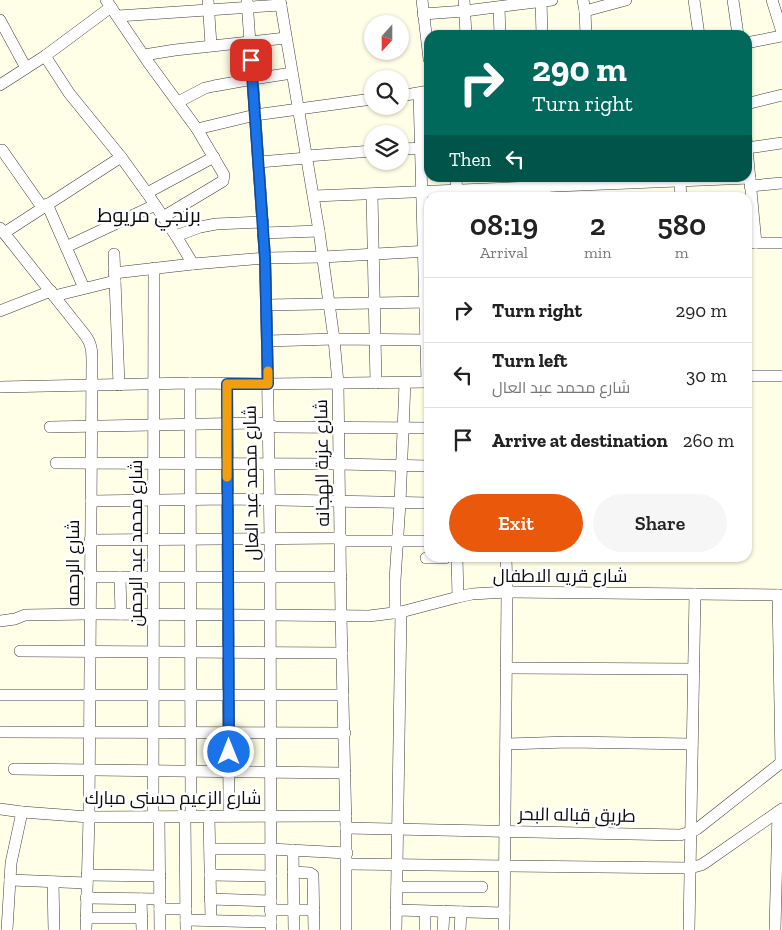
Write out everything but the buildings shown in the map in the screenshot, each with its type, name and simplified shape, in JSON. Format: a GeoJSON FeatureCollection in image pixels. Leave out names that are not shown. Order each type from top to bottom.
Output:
{"type":"FeatureCollection","features":[{"type":"Feature","properties":{"kind":"street"},"geometry":{"type":"LineString","coordinates":[[422,0],[425,30]]}},
{"type":"Feature","properties":{"kind":"street"},"geometry":{"type":"LineString","coordinates":[[423,14],[464,6],[499,7],[545,0],[542,30]]}},
{"type":"Feature","properties":{"kind":"street"},"geometry":{"type":"LineString","coordinates":[[586,30],[584,6],[626,0]]}},
{"type":"Feature","properties":{"kind":"street"},"geometry":{"type":"LineString","coordinates":[[694,0],[698,30]]}},
{"type":"Feature","properties":{"kind":"street"},"geometry":{"type":"LineString","coordinates":[[733,0],[737,30]]}},
{"type":"Feature","properties":{"kind":"street"},"geometry":{"type":"LineString","coordinates":[[772,0],[782,32]]}},
{"type":"Feature","properties":{"kind":"street"},"geometry":{"type":"LineString","coordinates":[[1,82],[45,56],[112,8],[281,2]]}},
{"type":"Feature","properties":{"kind":"street","name":"شارع عزبة الهجانه"},"geometry":{"type":"LineString","coordinates":[[281,2],[314,196],[334,339],[338,383],[347,859],[346,930]]}},
{"type":"Feature","properties":{"kind":"street","name":"شارع محمد عبد العال"},"geometry":{"type":"LineString","coordinates":[[247,4],[265,258],[270,500],[270,926]]}},
{"type":"Feature","properties":{"kind":"street"},"geometry":{"type":"LineString","coordinates":[[208,5],[211,46]]}},
{"type":"Feature","properties":{"kind":"street"},"geometry":{"type":"LineString","coordinates":[[464,6],[466,30]]}},
{"type":"Feature","properties":{"kind":"street"},"geometry":{"type":"LineString","coordinates":[[499,7],[500,30]]}},
{"type":"Feature","properties":{"kind":"street"},"geometry":{"type":"LineString","coordinates":[[112,8],[198,129],[224,175],[223,181],[163,217]]}},
{"type":"Feature","properties":{"kind":"street"},"geometry":{"type":"LineString","coordinates":[[0,20],[26,68]]}},
{"type":"Feature","properties":{"kind":"street"},"geometry":{"type":"LineString","coordinates":[[752,42],[782,36]]}},
{"type":"Feature","properties":{"kind":"street"},"geometry":{"type":"LineString","coordinates":[[144,55],[286,38]]}},
{"type":"Feature","properties":{"kind":"street"},"geometry":{"type":"LineString","coordinates":[[45,56],[91,122],[121,156],[193,264]]}},
{"type":"Feature","properties":{"kind":"street"},"geometry":{"type":"LineString","coordinates":[[178,102],[205,88],[292,73]]}},
{"type":"Feature","properties":{"kind":"street"},"geometry":{"type":"LineString","coordinates":[[409,94],[424,92]]}},
{"type":"Feature","properties":{"kind":"street"},"geometry":{"type":"LineString","coordinates":[[752,102],[782,95]]}},
{"type":"Feature","properties":{"kind":"street"},"geometry":{"type":"LineString","coordinates":[[198,129],[255,115],[364,100]]}},
{"type":"Feature","properties":{"kind":"street"},"geometry":{"type":"LineString","coordinates":[[752,143],[782,143]]}},
{"type":"Feature","properties":{"kind":"street"},"geometry":{"type":"LineString","coordinates":[[409,149],[424,148]]}},
{"type":"Feature","properties":{"kind":"street"},"geometry":{"type":"LineString","coordinates":[[2,150],[45,206],[84,288]]}},
{"type":"Feature","properties":{"kind":"street"},"geometry":{"type":"LineString","coordinates":[[259,162],[364,152]]}},
{"type":"Feature","properties":{"kind":"street"},"geometry":{"type":"LineString","coordinates":[[2,230],[45,206],[121,156]]}},
{"type":"Feature","properties":{"kind":"street"},"geometry":{"type":"LineString","coordinates":[[147,194],[214,157]]}},
{"type":"Feature","properties":{"kind":"street"},"geometry":{"type":"LineString","coordinates":[[424,162],[422,191],[424,221]]}},
{"type":"Feature","properties":{"kind":"street"},"geometry":{"type":"LineString","coordinates":[[482,192],[618,182]]}},
{"type":"Feature","properties":{"kind":"street"},"geometry":{"type":"LineString","coordinates":[[681,192],[680,182],[782,183]]}},
{"type":"Feature","properties":{"kind":"street"},"geometry":{"type":"LineString","coordinates":[[750,182],[750,192]]}},
{"type":"Feature","properties":{"kind":"street"},"geometry":{"type":"LineString","coordinates":[[595,185],[595,192]]}},
{"type":"Feature","properties":{"kind":"street"},"geometry":{"type":"LineString","coordinates":[[314,196],[434,192]]}},
{"type":"Feature","properties":{"kind":"street"},"geometry":{"type":"LineString","coordinates":[[372,194],[376,383]]}},
{"type":"Feature","properties":{"kind":"street"},"geometry":{"type":"LineString","coordinates":[[66,247],[155,205]]}},
{"type":"Feature","properties":{"kind":"street"},"geometry":{"type":"LineString","coordinates":[[176,236],[200,227],[227,223],[263,228],[319,231]]}},
{"type":"Feature","properties":{"kind":"street","name":"شارع الرحمه"},"geometry":{"type":"LineString","coordinates":[[2,230],[89,341],[92,353],[89,817],[86,930]]}},
{"type":"Feature","properties":{"kind":"street"},"geometry":{"type":"LineString","coordinates":[[752,243],[782,243]]}},
{"type":"Feature","properties":{"kind":"street"},"geometry":{"type":"LineString","coordinates":[[0,311],[52,293],[84,288],[115,277],[154,268],[265,258],[323,257],[424,251]]}},
{"type":"Feature","properties":{"kind":"street"},"geometry":{"type":"LineString","coordinates":[[114,254],[119,385]]}},
{"type":"Feature","properties":{"kind":"street","name":"شارع محمد عبد الرحمن"},"geometry":{"type":"LineString","coordinates":[[154,268],[153,771],[160,876],[160,930]]}},
{"type":"Feature","properties":{"kind":"street"},"geometry":{"type":"LineString","coordinates":[[266,305],[424,302]]}},
{"type":"Feature","properties":{"kind":"street"},"geometry":{"type":"LineString","coordinates":[[267,341],[334,339],[424,340]]}},
{"type":"Feature","properties":{"kind":"street"},"geometry":{"type":"LineString","coordinates":[[752,376],[782,376]]}},
{"type":"Feature","properties":{"kind":"street"},"geometry":{"type":"LineString","coordinates":[[0,387],[190,383],[424,382]]}},
{"type":"Feature","properties":{"kind":"street"},"geometry":{"type":"LineString","coordinates":[[186,920],[190,771],[190,383]]}},
{"type":"Feature","properties":{"kind":"street"},"geometry":{"type":"LineString","coordinates":[[396,930],[398,612],[395,580],[405,383]]}},
{"type":"Feature","properties":{"kind":"street"},"geometry":{"type":"LineString","coordinates":[[227,384],[229,816]]}},
{"type":"Feature","properties":{"kind":"street"},"geometry":{"type":"LineString","coordinates":[[50,427],[260,423],[276,428],[424,428]]}},
{"type":"Feature","properties":{"kind":"street"},"geometry":{"type":"LineString","coordinates":[[56,463],[424,466]]}},
{"type":"Feature","properties":{"kind":"street"},"geometry":{"type":"LineString","coordinates":[[91,501],[227,499],[424,503]]}},
{"type":"Feature","properties":{"kind":"street"},"geometry":{"type":"LineString","coordinates":[[90,540],[270,539],[424,542]]}},
{"type":"Feature","properties":{"kind":"street"},"geometry":{"type":"LineString","coordinates":[[457,562],[458,597]]}},
{"type":"Feature","properties":{"kind":"street"},"geometry":{"type":"LineString","coordinates":[[504,930],[506,562]]}},
{"type":"Feature","properties":{"kind":"street"},"geometry":{"type":"LineString","coordinates":[[90,577],[341,577]]}},
{"type":"Feature","properties":{"kind":"street"},"geometry":{"type":"LineString","coordinates":[[120,577],[121,614]]}},
{"type":"Feature","properties":{"kind":"street","name":"شارع قريه الاطفال"},"geometry":{"type":"LineString","coordinates":[[0,621],[15,619],[25,615],[90,614],[369,616],[398,612],[472,594],[507,592],[780,595]]}},
{"type":"Feature","properties":{"kind":"street"},"geometry":{"type":"LineString","coordinates":[[689,930],[695,594]]}},
{"type":"Feature","properties":{"kind":"street"},"geometry":{"type":"LineString","coordinates":[[780,595],[782,763]]}},
{"type":"Feature","properties":{"kind":"street"},"geometry":{"type":"LineString","coordinates":[[20,651],[342,653]]}},
{"type":"Feature","properties":{"kind":"street"},"geometry":{"type":"LineString","coordinates":[[506,668],[694,670]]}},
{"type":"Feature","properties":{"kind":"street"},"geometry":{"type":"LineString","coordinates":[[0,695],[343,695]]}},
{"type":"Feature","properties":{"kind":"street"},"geometry":{"type":"LineString","coordinates":[[0,732],[344,733]]}},
{"type":"Feature","properties":{"kind":"street"},"geometry":{"type":"LineString","coordinates":[[506,744],[568,742],[692,744]]}},
{"type":"Feature","properties":{"kind":"street","name":"طريق قباله البحر"},"geometry":{"type":"LineString","coordinates":[[346,828],[680,835],[691,832],[702,825],[782,763]]}},
{"type":"Feature","properties":{"kind":"street"},"geometry":{"type":"LineString","coordinates":[[14,769],[345,774]]}},
{"type":"Feature","properties":{"kind":"street","name":"شارع الزعيم حسنى مبارك"},"geometry":{"type":"LineString","coordinates":[[0,809],[89,817],[346,816]]}},
{"type":"Feature","properties":{"kind":"street"},"geometry":{"type":"LineString","coordinates":[[210,849],[293,850],[397,865],[690,868],[706,862],[780,810]]}},
{"type":"Feature","properties":{"kind":"street"},"geometry":{"type":"LineString","coordinates":[[776,930],[780,810]]}},
{"type":"Feature","properties":{"kind":"street"},"geometry":{"type":"LineString","coordinates":[[7,930],[10,880],[6,863],[22,812]]}},
{"type":"Feature","properties":{"kind":"street"},"geometry":{"type":"LineString","coordinates":[[209,816],[211,920]]}},
{"type":"Feature","properties":{"kind":"street"},"geometry":{"type":"LineString","coordinates":[[293,850],[294,930]]}},
{"type":"Feature","properties":{"kind":"street"},"geometry":{"type":"LineString","coordinates":[[293,872],[310,873],[313,875],[314,930]]}},
{"type":"Feature","properties":{"kind":"street"},"geometry":{"type":"LineString","coordinates":[[210,875],[271,876]]}},
{"type":"Feature","properties":{"kind":"street"},"geometry":{"type":"LineString","coordinates":[[10,880],[53,882],[160,876]]}},
{"type":"Feature","properties":{"kind":"street"},"geometry":{"type":"LineString","coordinates":[[53,882],[54,930]]}},
{"type":"Feature","properties":{"kind":"street"},"geometry":{"type":"LineString","coordinates":[[397,887],[482,887]]}},
{"type":"Feature","properties":{"kind":"street"},"geometry":{"type":"LineString","coordinates":[[86,898],[141,899],[160,904],[186,920],[211,920],[270,926]]}},
{"type":"Feature","properties":{"kind":"street"},"geometry":{"type":"LineString","coordinates":[[86,918],[142,924],[141,899]]}},
{"type":"Feature","properties":{"kind":"street"},"geometry":{"type":"LineString","coordinates":[[210,900],[271,905],[294,910],[314,910]]}},
{"type":"Feature","properties":{"kind":"street"},"geometry":{"type":"LineString","coordinates":[[396,910],[504,913]]}},
{"type":"Feature","properties":{"kind":"street"},"geometry":{"type":"LineString","coordinates":[[443,930],[444,911]]}},
{"type":"Feature","properties":{"kind":"street"},"geometry":{"type":"LineString","coordinates":[[460,930],[461,912]]}},
{"type":"Feature","properties":{"kind":"slow traffic"},"geometry":{"type":"LineString","coordinates":[[227,477],[227,384],[268,384],[268,371]]}},
{"type":"Feature","properties":{"kind":"district","name":"برنجي مريوط"},"geometry":{"type":"Point","coordinates":[149,215]}},
{"type":"Feature","properties":{"kind":"route"},"geometry":{"type":"LineString","coordinates":[[229,752],[227,384],[268,384],[265,258],[251,60]]}}]}
